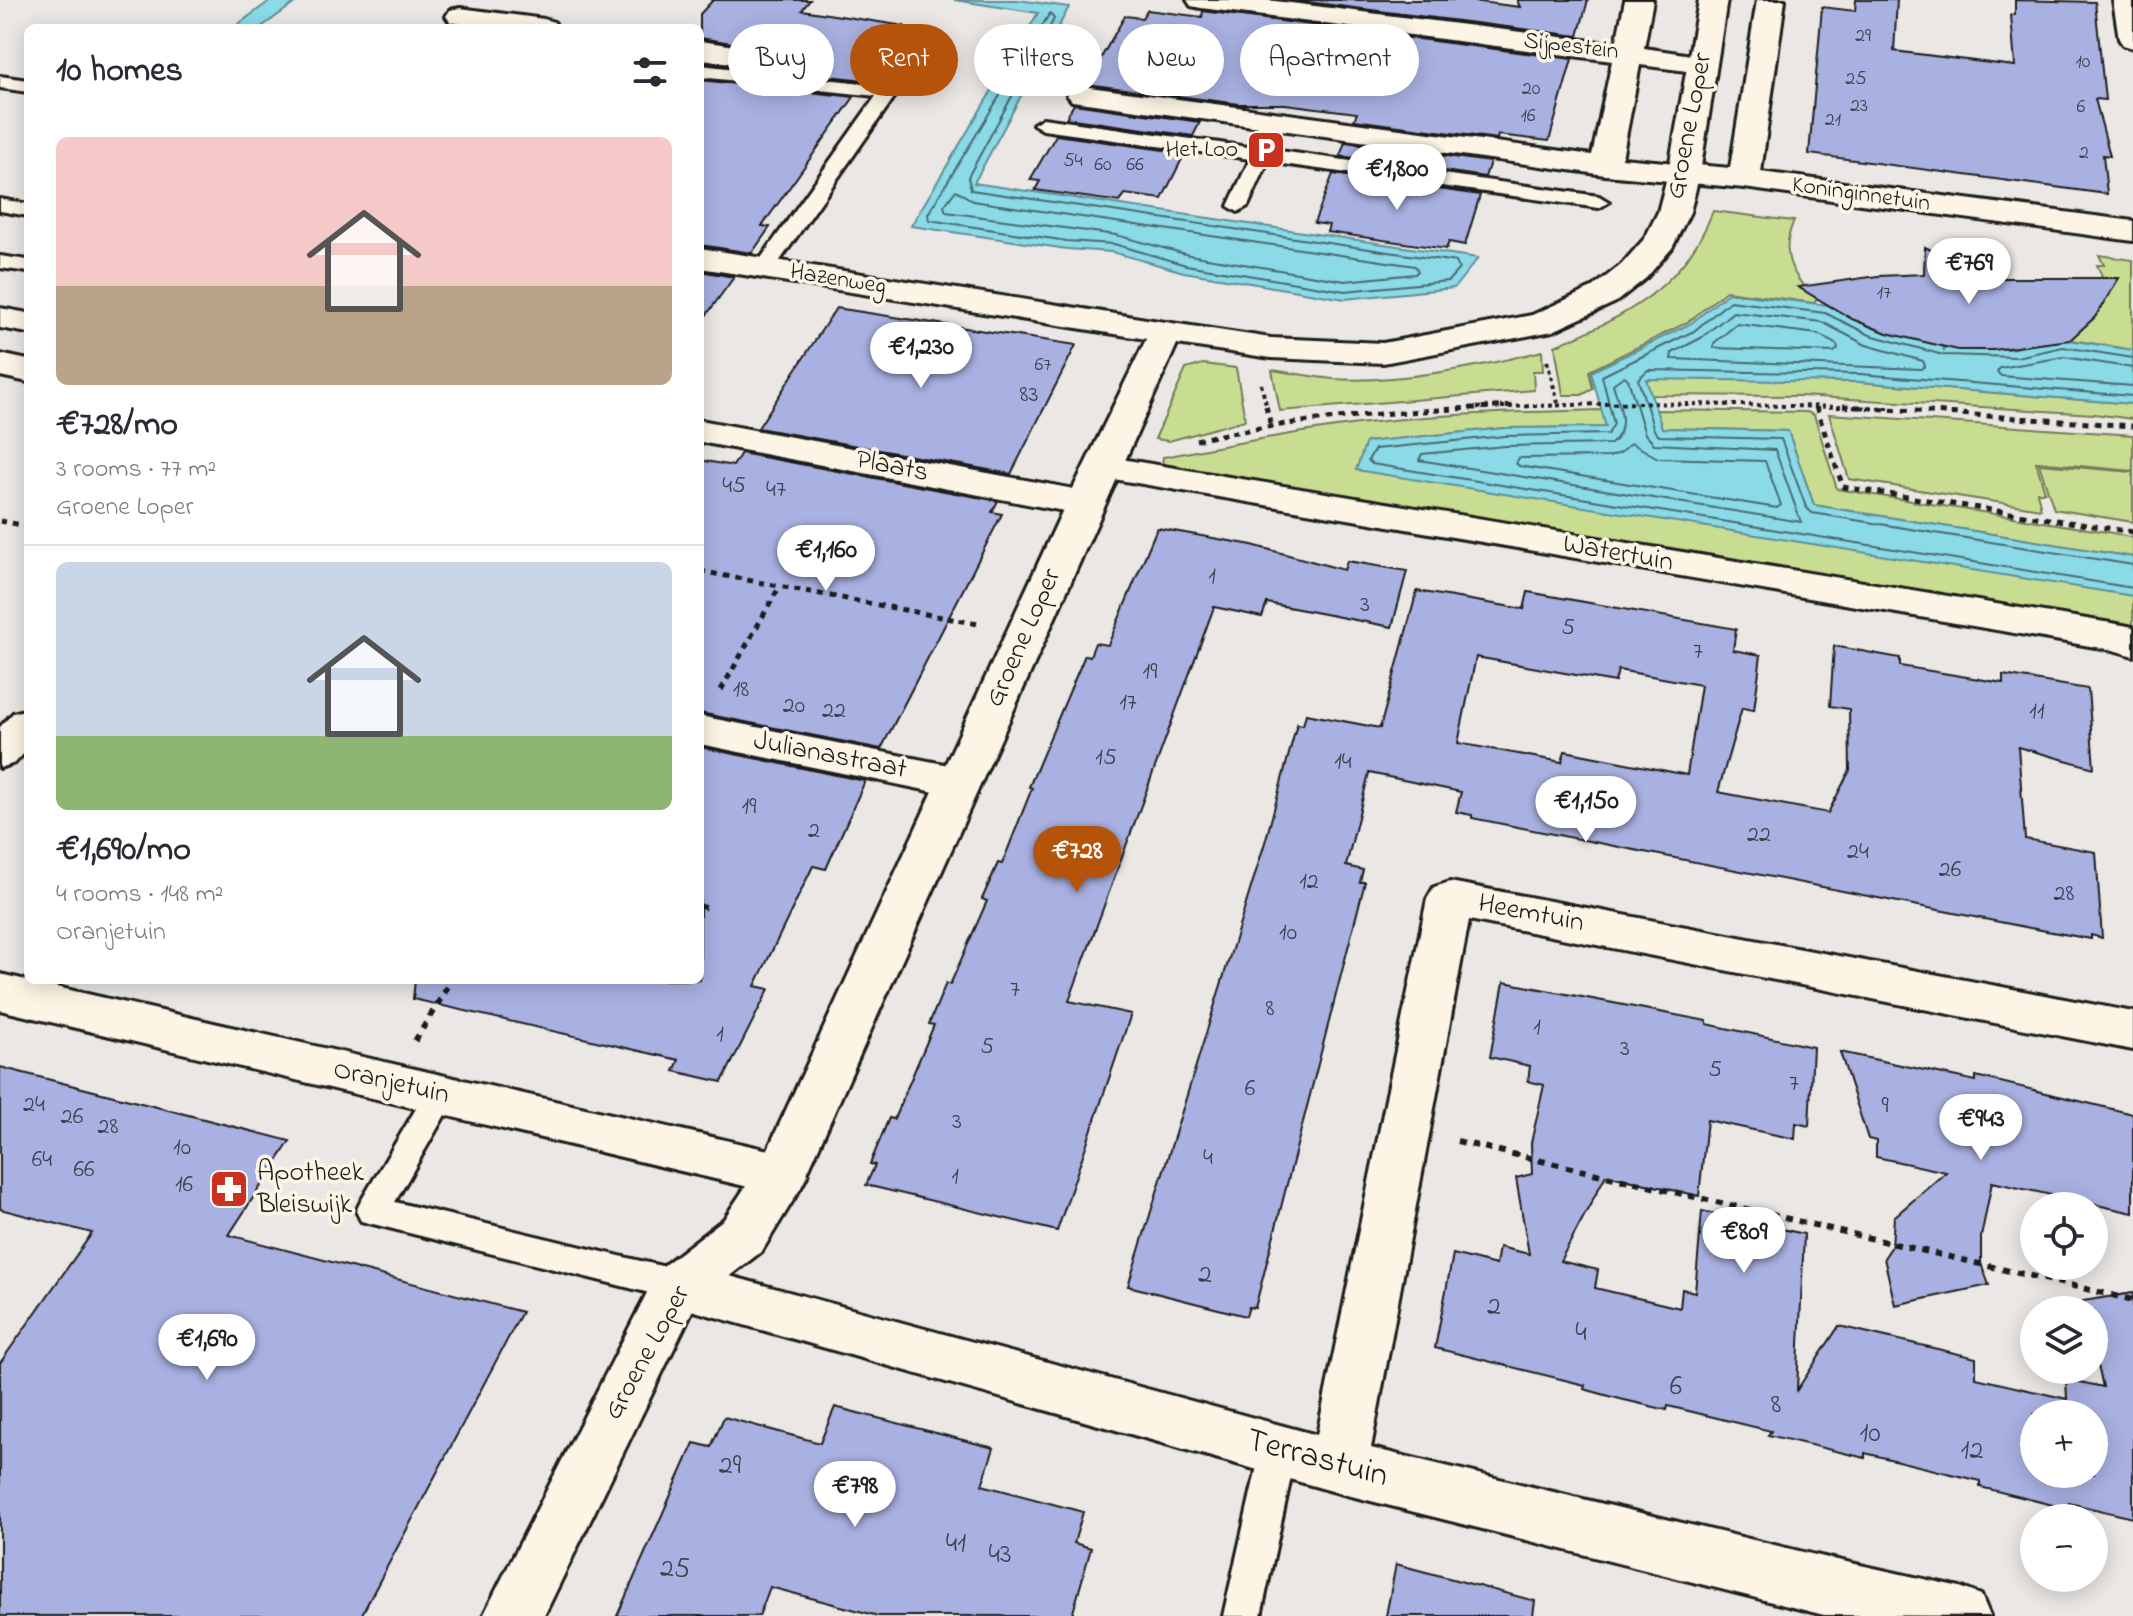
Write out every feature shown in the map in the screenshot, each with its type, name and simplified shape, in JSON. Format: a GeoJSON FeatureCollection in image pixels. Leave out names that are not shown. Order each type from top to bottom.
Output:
{"type":"FeatureCollection","features":[{"type":"Feature","properties":{"kind":"street","name":"Sijpestein"},"geometry":{"type":"LineString","coordinates":[[1201,0],[1702,64]]}},
{"type":"Feature","properties":{"kind":"street"},"geometry":{"type":"LineString","coordinates":[[1605,166],[1639,0]]}},
{"type":"Feature","properties":{"kind":"street","name":"Groene Loper"},"geometry":{"type":"LineString","coordinates":[[513,1616],[678,1285],[743,1235],[782,1174],[1165,332],[1271,348],[1383,353],[1541,324],[1604,295],[1634,271],[1660,241],[1674,212],[1684,173],[1713,0]]}},
{"type":"Feature","properties":{"kind":"street","name":"Groene Loper"},"geometry":{"type":"LineString","coordinates":[[1744,179],[1771,0]]}},
{"type":"Feature","properties":{"kind":"street"},"geometry":{"type":"LineString","coordinates":[[2127,0],[2133,39]]}},
{"type":"Feature","properties":{"kind":"street"},"geometry":{"type":"LineString","coordinates":[[460,15],[518,24]]}},
{"type":"Feature","properties":{"kind":"street"},"geometry":{"type":"LineString","coordinates":[[704,51],[728,54]]}},
{"type":"Feature","properties":{"kind":"street"},"geometry":{"type":"LineString","coordinates":[[1090,96],[1605,166],[1684,173]]}},
{"type":"Feature","properties":{"kind":"street","name":"Koninginnetuin"},"geometry":{"type":"LineString","coordinates":[[1684,173],[2133,231]]}},
{"type":"Feature","properties":{"kind":"street","name":"Hazenweg"},"geometry":{"type":"LineString","coordinates":[[704,259],[1165,332]]}},
{"type":"Feature","properties":{"kind":"street"},"geometry":{"type":"LineString","coordinates":[[0,318],[24,322]]}},
{"type":"Feature","properties":{"kind":"street"},"geometry":{"type":"LineString","coordinates":[[0,365],[24,370]]}},
{"type":"Feature","properties":{"kind":"street","name":"Plaats"},"geometry":{"type":"LineString","coordinates":[[704,432],[1094,485]]}},
{"type":"Feature","properties":{"kind":"street","name":"Watertuin"},"geometry":{"type":"LineString","coordinates":[[1094,485],[2107,636],[2133,643]]}},
{"type":"Feature","properties":{"kind":"street","name":"Julianastraat"},"geometry":{"type":"LineString","coordinates":[[707,716],[959,782]]}},
{"type":"Feature","properties":{"kind":"street"},"geometry":{"type":"LineString","coordinates":[[0,753],[24,727]]}},
{"type":"Feature","properties":{"kind":"street","name":"Heemtuin"},"geometry":{"type":"LineString","coordinates":[[1339,1467],[1450,899],[2133,1031]]}},
{"type":"Feature","properties":{"kind":"street","name":"Oranjetuin"},"geometry":{"type":"LineString","coordinates":[[0,992],[782,1174]]}},
{"type":"Feature","properties":{"kind":"street","name":"Terrastuin"},"geometry":{"type":"LineString","coordinates":[[678,1285],[1823,1601],[1960,1616]]}},
{"type":"Feature","properties":{"kind":"lane"},"geometry":{"type":"LineString","coordinates":[[704,71],[889,92],[765,268]]}},
{"type":"Feature","properties":{"kind":"lane"},"geometry":{"type":"LineString","coordinates":[[0,82],[24,85]]}},
{"type":"Feature","properties":{"kind":"lane"},"geometry":{"type":"LineString","coordinates":[[1238,206],[1277,121]]}},
{"type":"Feature","properties":{"kind":"lane"},"geometry":{"type":"LineString","coordinates":[[1043,124],[1599,202]]}},
{"type":"Feature","properties":{"kind":"lane"},"geometry":{"type":"LineString","coordinates":[[0,205],[24,209]]}},
{"type":"Feature","properties":{"kind":"lane"},"geometry":{"type":"LineString","coordinates":[[0,262],[24,265]]}},
{"type":"Feature","properties":{"kind":"lane"},"geometry":{"type":"LineString","coordinates":[[441,1094],[373,1211],[678,1285]]}},
{"type":"Feature","properties":{"kind":"lane"},"geometry":{"type":"LineString","coordinates":[[1242,1616],[1279,1449]]}},
{"type":"Feature","properties":{"kind":"path"},"geometry":{"type":"LineString","coordinates":[[1260,379],[1271,426]]}},
{"type":"Feature","properties":{"kind":"path"},"geometry":{"type":"LineString","coordinates":[[1185,443],[1271,426],[1385,413],[1573,403],[1816,407],[2133,426]]}},
{"type":"Feature","properties":{"kind":"path"},"geometry":{"type":"LineString","coordinates":[[1816,407],[1843,487],[2133,532]]}},
{"type":"Feature","properties":{"kind":"path"},"geometry":{"type":"LineString","coordinates":[[0,521],[24,525]]}},
{"type":"Feature","properties":{"kind":"path"},"geometry":{"type":"LineString","coordinates":[[704,572],[1026,633]]}},
{"type":"Feature","properties":{"kind":"path"},"geometry":{"type":"LineString","coordinates":[[707,716],[780,586]]}},
{"type":"Feature","properties":{"kind":"path"},"geometry":{"type":"LineString","coordinates":[[390,1083],[450,984]]}},
{"type":"Feature","properties":{"kind":"path"},"geometry":{"type":"LineString","coordinates":[[1406,1129],[2133,1300]]}},
{"type":"Feature","properties":{"kind":"green space"},"geometry":{"type":"Polygon","coordinates":[[[1713,211],[1794,221],[1788,243],[1790,263],[1800,282],[1817,299],[1814,303],[1726,291],[1688,322],[1589,371],[1593,389],[1582,395],[1563,395],[1555,346],[1606,323],[1650,296],[1686,260],[1701,238],[1713,211]]]}},
{"type":"Feature","properties":{"kind":"green space"},"geometry":{"type":"Polygon","coordinates":[[[2099,255],[2133,260],[2133,350],[2072,340],[2069,335],[2095,314],[2103,298],[2104,288],[2097,265],[2104,265],[2099,255]]]}},
{"type":"Feature","properties":{"kind":"green space"},"geometry":{"type":"Polygon","coordinates":[[[1542,351],[1543,371],[1533,371],[1534,390],[1280,411],[1272,370],[1333,379],[1384,379],[1466,368],[1542,351]]]}},
{"type":"Feature","properties":{"kind":"green space"},"geometry":{"type":"Polygon","coordinates":[[[1203,364],[1236,368],[1245,420],[1169,441],[1155,439],[1186,369],[1203,364]]]}},
{"type":"Feature","properties":{"kind":"green space"},"geometry":{"type":"Polygon","coordinates":[[[1646,378],[1860,382],[2133,404],[2133,419],[1801,396],[1650,395],[1646,378]]]}},
{"type":"Feature","properties":{"kind":"green space"},"geometry":{"type":"Polygon","coordinates":[[[1602,410],[1606,427],[1505,428],[1367,442],[2133,596],[2133,629],[1162,467],[1163,457],[1348,425],[1460,415],[1602,410]]]}},
{"type":"Feature","properties":{"kind":"green space"},"geometry":{"type":"Polygon","coordinates":[[[1655,410],[1807,412],[1814,415],[1837,489],[2113,533],[2133,538],[2133,557],[1814,505],[1788,431],[1662,428],[1655,410]]]}},
{"type":"Feature","properties":{"kind":"green space"},"geometry":{"type":"Polygon","coordinates":[[[1829,414],[2133,435],[2133,471],[2036,462],[2045,492],[2037,492],[2041,509],[1849,479],[1829,414]]]}},
{"type":"Feature","properties":{"kind":"green space"},"geometry":{"type":"Polygon","coordinates":[[[2039,464],[2133,472],[2133,522],[2054,509],[2039,464]]]}},
{"type":"Feature","properties":{"kind":"water"},"geometry":{"type":"Polygon","coordinates":[[[271,0],[299,0],[266,24],[238,24],[271,0]]]}},
{"type":"Feature","properties":{"kind":"water"},"geometry":{"type":"Polygon","coordinates":[[[954,0],[1018,0],[1069,7],[1060,24],[1031,24],[1038,13],[954,0]]]}},
{"type":"Feature","properties":{"kind":"water"},"geometry":{"type":"Polygon","coordinates":[[[989,96],[1021,96],[974,183],[1478,258],[1454,288],[1345,299],[1184,272],[1112,252],[1067,249],[911,226],[989,96]]]}},
{"type":"Feature","properties":{"kind":"water"},"geometry":{"type":"Polygon","coordinates":[[[1728,293],[1828,305],[1873,328],[1943,346],[1944,352],[1945,347],[2009,349],[2062,339],[2133,350],[2133,404],[1860,382],[1646,379],[1662,428],[1788,431],[1814,505],[2133,557],[2133,596],[1356,470],[1366,442],[1505,428],[1606,427],[1591,372],[1690,324],[1728,293]]]}},
{"type":"Feature","properties":{"kind":"building"},"geometry":{"type":"Polygon","coordinates":[[[713,0],[810,0],[802,10],[891,24],[850,24],[850,78],[834,77],[834,24],[728,24],[728,42],[704,39],[704,24],[700,24],[700,14],[713,0]]]}},
{"type":"Feature","properties":{"kind":"building"},"geometry":{"type":"Polygon","coordinates":[[[1291,0],[1464,0],[1520,7],[1517,0],[1588,0],[1578,36],[1291,0]]]}},
{"type":"Feature","properties":{"kind":"building"},"geometry":{"type":"Polygon","coordinates":[[[1856,0],[1897,0],[1894,51],[2015,66],[2011,15],[2015,15],[2015,0],[2095,2],[2105,100],[2095,99],[2110,156],[2103,155],[2107,194],[1809,154],[1822,7],[1855,11],[1856,0]]]}},
{"type":"Feature","properties":{"kind":"building"},"geometry":{"type":"Polygon","coordinates":[[[1147,10],[1202,17],[1203,11],[1303,24],[1240,24],[1240,96],[1419,96],[1419,39],[1572,59],[1549,141],[1498,135],[1497,139],[1354,120],[1357,113],[1178,96],[1224,96],[1224,24],[1120,24],[1125,16],[1142,18],[1147,10]]]}},
{"type":"Feature","properties":{"kind":"building"},"geometry":{"type":"Polygon","coordinates":[[[1118,28],[1118,88],[1102,86],[1102,56],[1118,28]]]}},
{"type":"Feature","properties":{"kind":"building"},"geometry":{"type":"Polygon","coordinates":[[[704,80],[728,83],[728,96],[854,97],[762,226],[770,227],[752,253],[704,246],[704,80]]]}},
{"type":"Feature","properties":{"kind":"building"},"geometry":{"type":"Polygon","coordinates":[[[1074,104],[1200,122],[1193,136],[1066,118],[1074,104]]]}},
{"type":"Feature","properties":{"kind":"building"},"geometry":{"type":"Polygon","coordinates":[[[1056,135],[1185,153],[1162,199],[1125,194],[1120,202],[1035,190],[1040,181],[1030,180],[1056,135]]]}},
{"type":"Feature","properties":{"kind":"building"},"geometry":{"type":"Polygon","coordinates":[[[1345,142],[1490,162],[1485,177],[1340,156],[1345,142]]]}},
{"type":"Feature","properties":{"kind":"building"},"geometry":{"type":"Polygon","coordinates":[[[1333,174],[1480,195],[1465,245],[1449,242],[1446,249],[1327,232],[1329,225],[1314,223],[1333,174]]]}},
{"type":"Feature","properties":{"kind":"building"},"geometry":{"type":"Polygon","coordinates":[[[1925,247],[1958,263],[1975,278],[2119,278],[2095,317],[2070,340],[1993,350],[1958,350],[1887,333],[1852,319],[1798,287],[1878,276],[1924,274],[1925,247]]]}},
{"type":"Feature","properties":{"kind":"building"},"geometry":{"type":"Polygon","coordinates":[[[704,272],[734,277],[704,318],[704,272]]]}},
{"type":"Feature","properties":{"kind":"building"},"geometry":{"type":"Polygon","coordinates":[[[836,308],[1076,345],[1011,474],[758,428],[836,308]]]}},
{"type":"Feature","properties":{"kind":"building"},"geometry":{"type":"Polygon","coordinates":[[[741,453],[998,501],[992,512],[1002,514],[881,749],[704,714],[704,461],[733,466],[741,453]]]}},
{"type":"Feature","properties":{"kind":"building"},"geometry":{"type":"Polygon","coordinates":[[[1157,528],[1252,545],[1344,570],[1347,561],[1407,571],[1392,627],[1267,603],[1262,617],[1214,607],[1069,1001],[1131,1014],[1057,1231],[866,1185],[875,1165],[870,1164],[889,1118],[894,1119],[934,1025],[929,1024],[946,983],[950,985],[987,901],[982,899],[998,863],[1002,864],[1032,788],[1029,787],[1085,655],[1090,656],[1095,643],[1108,645],[1157,528]]]}},
{"type":"Feature","properties":{"kind":"building"},"geometry":{"type":"Polygon","coordinates":[[[1417,591],[1524,609],[1528,592],[1736,629],[1733,650],[1761,655],[1754,710],[1742,708],[1718,792],[1828,813],[1850,770],[1849,709],[1830,706],[1834,646],[1900,658],[1900,666],[2003,683],[2003,675],[2088,689],[2094,768],[2018,747],[2025,839],[2096,852],[2102,938],[2091,935],[2091,939],[2030,928],[1472,818],[1472,815],[1456,812],[1461,792],[1369,773],[1346,866],[1363,870],[1360,882],[1365,882],[1255,1308],[1249,1307],[1246,1316],[1128,1286],[1266,839],[1297,724],[1303,725],[1306,714],[1380,728],[1417,591]],[[1476,657],[1458,743],[1562,762],[1565,751],[1687,775],[1701,685],[1618,670],[1615,682],[1476,657]]]}},
{"type":"Feature","properties":{"kind":"building"},"geometry":{"type":"Polygon","coordinates":[[[704,748],[865,781],[826,869],[813,866],[755,986],[769,989],[722,1082],[674,1071],[679,1060],[413,999],[415,984],[704,984],[704,748]]]}},
{"type":"Feature","properties":{"kind":"building"},"geometry":{"type":"Polygon","coordinates":[[[1504,982],[1707,1021],[1707,1024],[1813,1047],[1809,1126],[1796,1123],[1795,1139],[1707,1120],[1699,1196],[1606,1175],[1560,1261],[1598,1270],[1595,1288],[1680,1308],[1682,1289],[1695,1292],[1702,1211],[1804,1234],[1797,1390],[1839,1326],[1976,1358],[1976,1378],[2067,1399],[2066,1384],[2103,1387],[2102,1384],[2108,1384],[2108,1297],[2133,1293],[2133,1518],[2108,1512],[2108,1504],[2049,1504],[1980,1487],[1980,1481],[1865,1453],[1865,1458],[1768,1435],[1771,1431],[1668,1406],[1667,1410],[1620,1399],[1584,1389],[1585,1385],[1435,1348],[1453,1254],[1496,1265],[1499,1247],[1529,1254],[1516,1178],[1532,1174],[1531,1143],[1544,1085],[1528,1081],[1530,1066],[1490,1057],[1504,982]]]}},
{"type":"Feature","properties":{"kind":"building"},"geometry":{"type":"Polygon","coordinates":[[[1840,1052],[1976,1081],[1976,1076],[2133,1114],[2133,1213],[2108,1208],[2108,1192],[2037,1192],[1992,1182],[1981,1237],[1981,1263],[1989,1285],[1895,1305],[1884,1258],[1892,1246],[1894,1217],[1946,1172],[1876,1157],[1876,1141],[1868,1139],[1840,1052]]]}},
{"type":"Feature","properties":{"kind":"building"},"geometry":{"type":"Polygon","coordinates":[[[0,1067],[290,1141],[229,1235],[522,1312],[361,1616],[0,1616],[0,1363],[92,1233],[0,1209],[0,1067]]]}},
{"type":"Feature","properties":{"kind":"building"},"geometry":{"type":"Polygon","coordinates":[[[835,1407],[994,1448],[982,1485],[1083,1512],[1074,1543],[1091,1548],[1072,1616],[878,1616],[770,1587],[759,1616],[617,1616],[694,1443],[711,1447],[724,1417],[820,1443],[835,1407]]]}},
{"type":"Feature","properties":{"kind":"building"},"geometry":{"type":"Polygon","coordinates":[[[1396,1564],[1535,1601],[1533,1616],[1386,1616],[1396,1564]]]}},
{"type":"Feature","properties":{"kind":"place","name":"Het Loo"},"geometry":{"type":"Point","coordinates":[1266,150]}},
{"type":"Feature","properties":{"kind":"place","name":"Apotheek Bleiswijk"},"geometry":{"type":"Point","coordinates":[229,1189]}}]}
